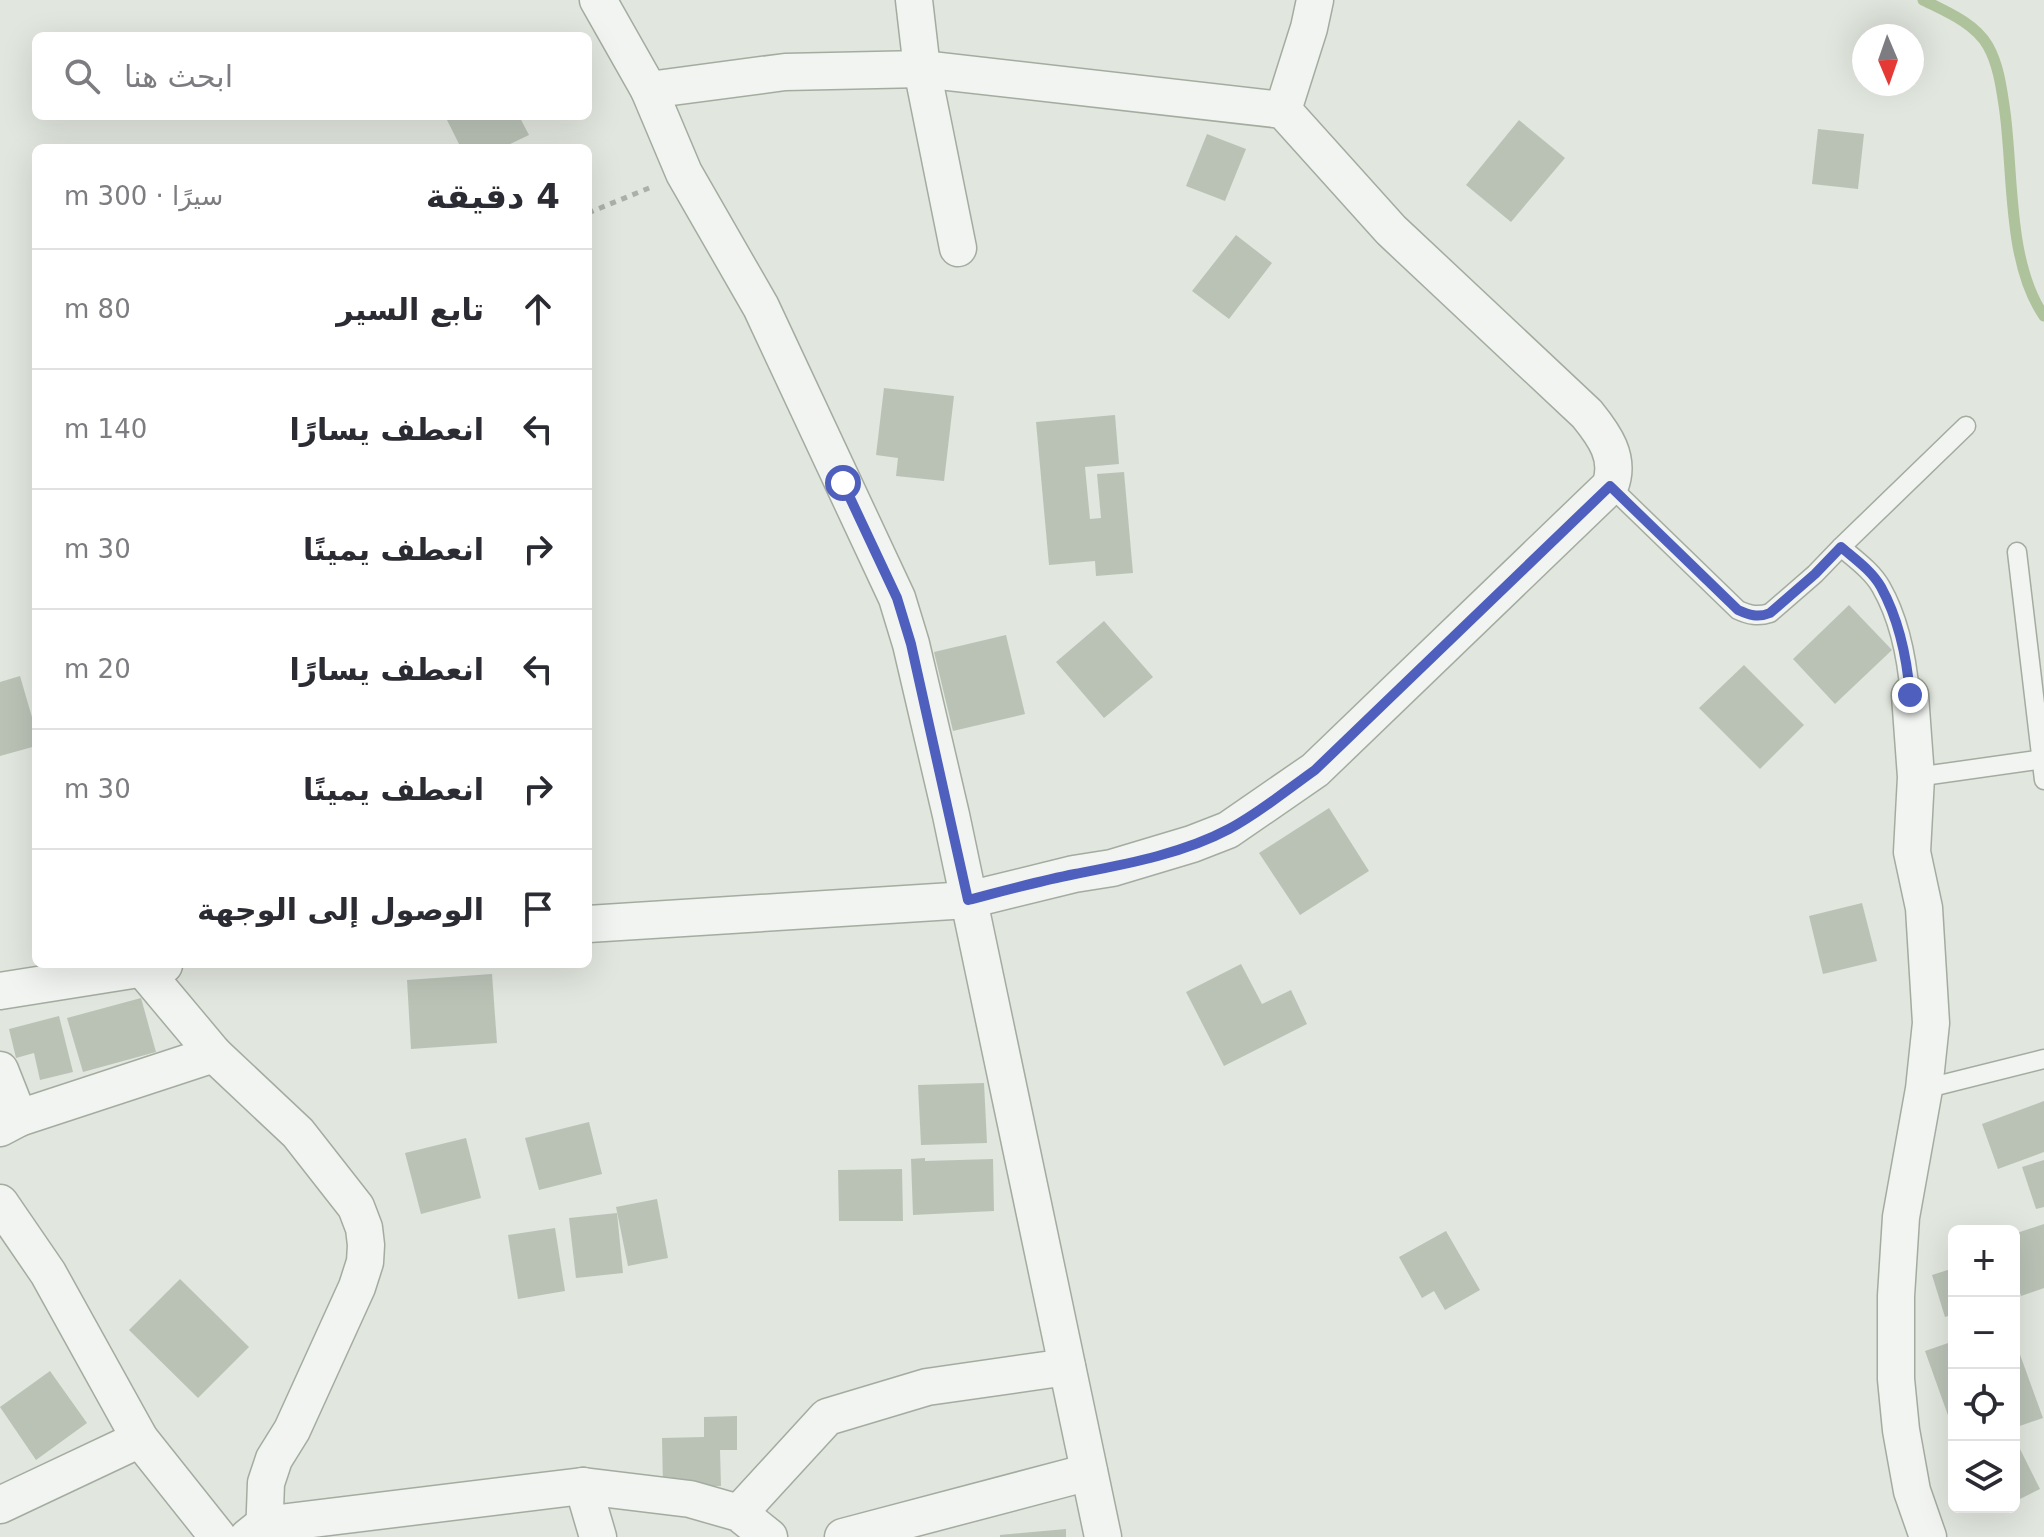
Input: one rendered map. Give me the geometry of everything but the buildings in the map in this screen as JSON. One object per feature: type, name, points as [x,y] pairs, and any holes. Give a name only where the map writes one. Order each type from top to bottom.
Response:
[{"type":"street","points":[[598,0],[649,90],[684,173],[761,307],[897,598],[911,644],[968,900],[1103,1537]]},
{"type":"street","points":[[914,0],[922,69],[958,248]]},
{"type":"street","points":[[1283,110],[1315,0]]},
{"type":"street","points":[[592,924],[968,900],[1112,868],[1228,830],[1315,770],[1610,486],[1613,478],[1612,455],[1607,438],[1587,414],[1391,230],[1283,110],[922,69],[785,72],[649,90]]},
{"type":"street","points":[[1910,695],[1916,777],[1912,852],[1924,908],[1931,1023],[1924,1089],[1901,1217],[1896,1379],[1912,1491],[1928,1537]]},
{"type":"street","points":[[0,991],[143,968]]},
{"type":"street","points":[[156,968],[214,1054],[298,1133],[356,1207],[364,1228],[365,1262],[357,1287],[270,1471],[258,1533],[583,1486],[690,1499],[739,1513],[769,1537]]},
{"type":"street","points":[[0,1070],[10,1123],[214,1054]]},
{"type":"street","points":[[0,1203],[48,1273],[140,1439],[218,1537]]},
{"type":"street","points":[[739,1513],[827,1417],[927,1387],[1067,1367]]},
{"type":"street","points":[[0,1505],[140,1439]]},
{"type":"street","points":[[843,1537],[1089,1472]]},
{"type":"street","points":[[583,1486],[598,1537]]},
{"type":"lane","points":[[1610,486],[1738,610],[1761,616],[1770,613],[1815,574],[1966,426]]},
{"type":"lane","points":[[1841,547],[1880,585],[1907,658],[1910,695]]},
{"type":"lane","points":[[2017,552],[2044,780]]},
{"type":"lane","points":[[1916,777],[2043,759]]},
{"type":"lane","points":[[1924,1089],[2044,1059]]},
{"type":"path","points":[[592,211],[684,173]]},
{"type":"waterway","points":[[1923,0],[1959,18],[1975,31],[1988,46],[1994,60],[2004,105],[2017,242],[2032,294],[2044,316]]},
{"type":"route","points":[[843,483],[897,598],[911,644],[968,900],[1112,868],[1228,830],[1315,770],[1610,486],[1738,610],[1748,615],[1770,613],[1841,547],[1864,566],[1880,585],[1907,658],[1910,695]]}]
